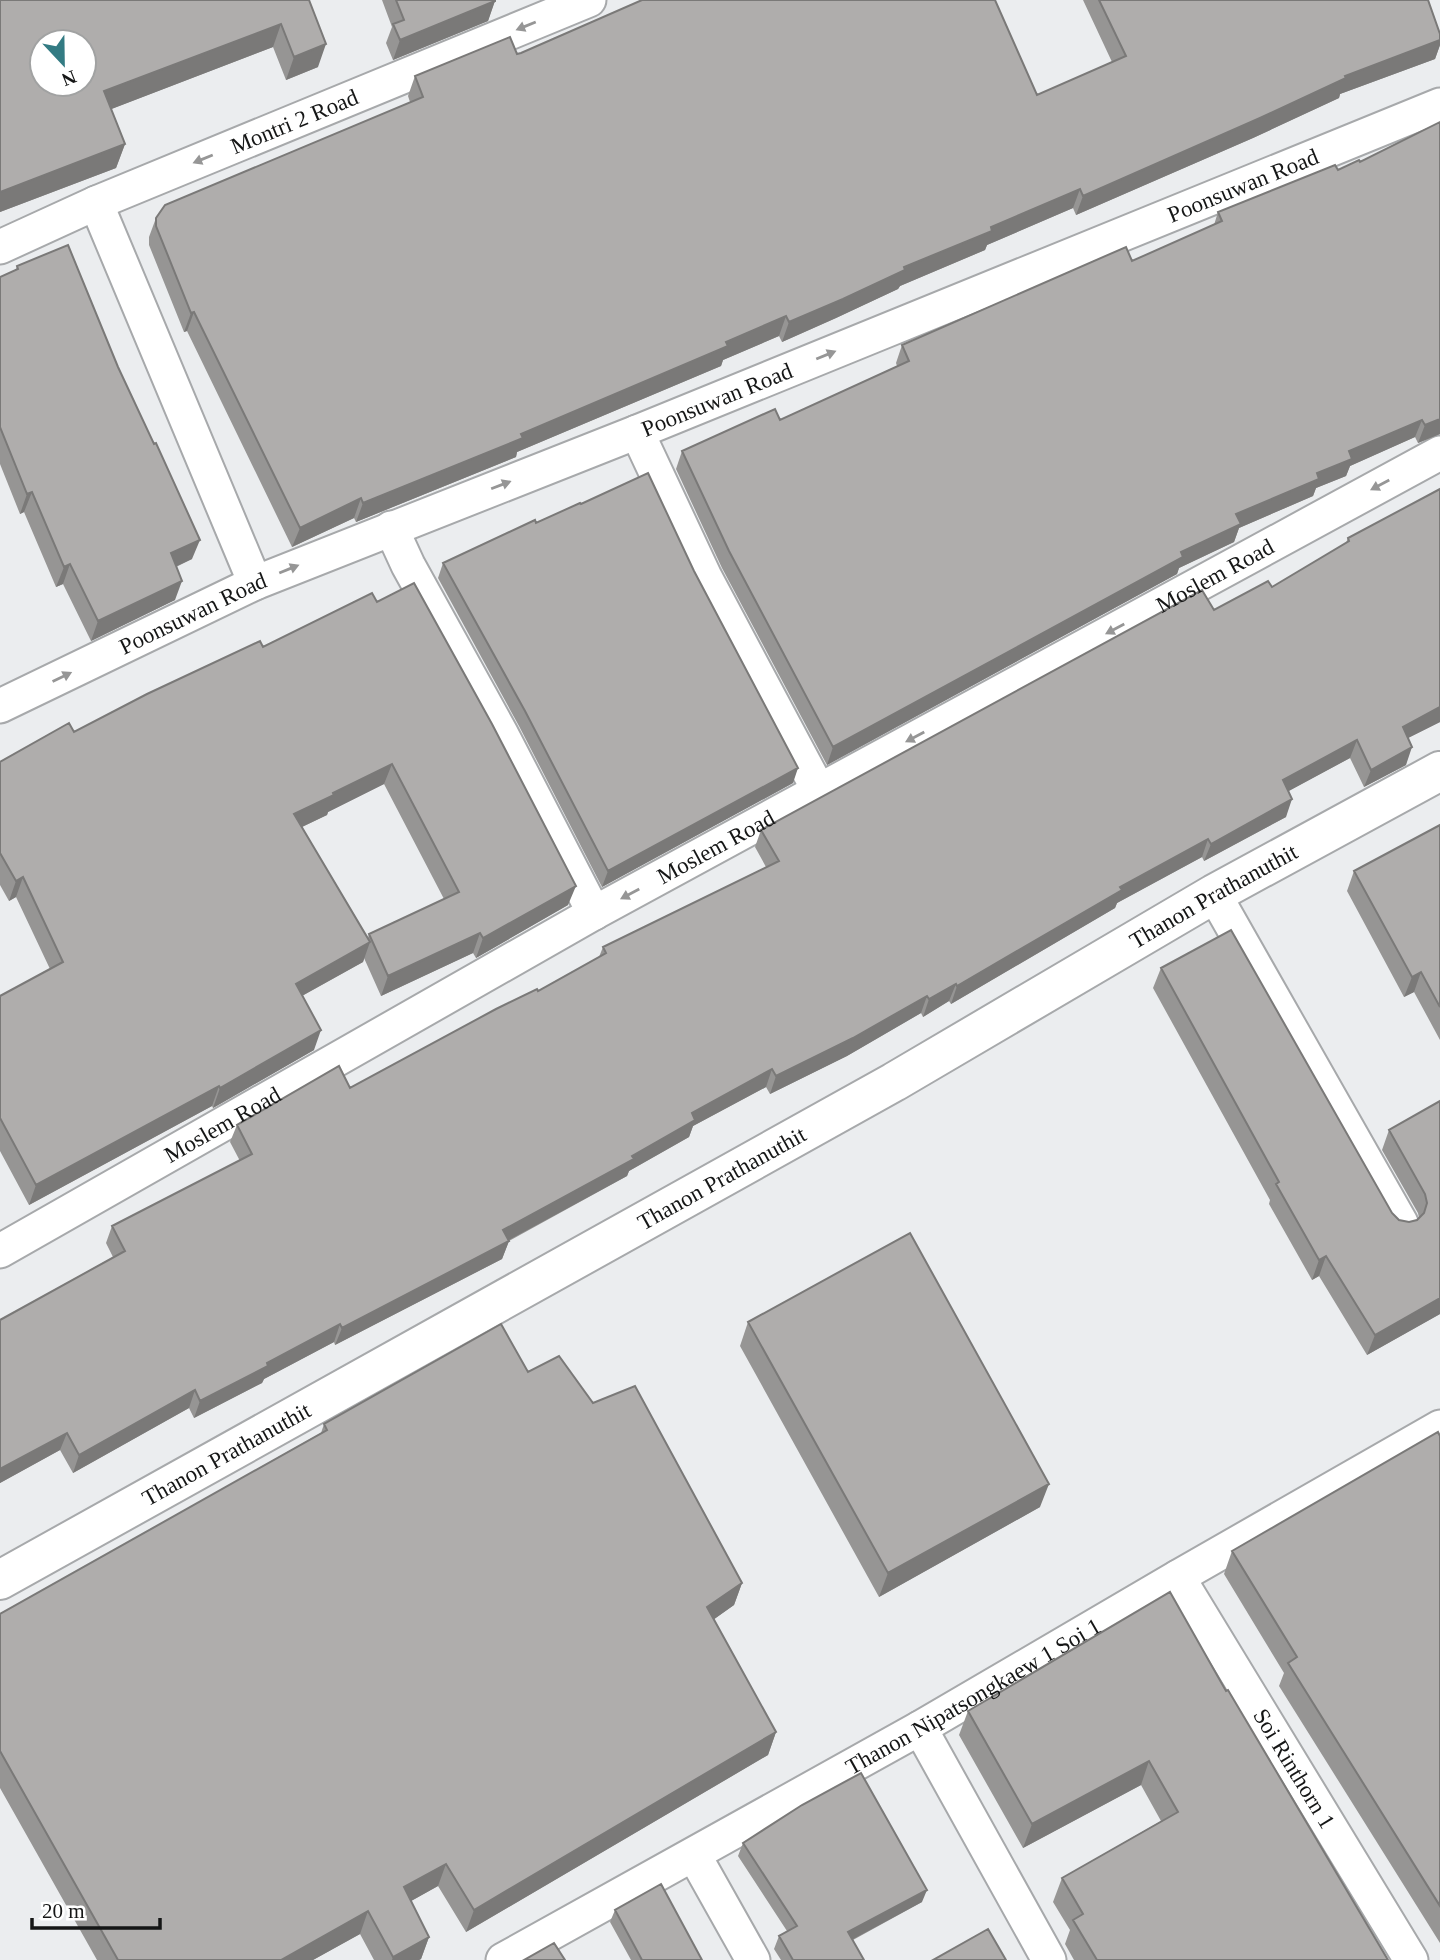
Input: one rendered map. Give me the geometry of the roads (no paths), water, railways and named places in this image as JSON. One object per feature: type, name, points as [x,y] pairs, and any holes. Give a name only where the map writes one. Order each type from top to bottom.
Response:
[{"type":"street","name":"Montri 2 Road","points":[[0,247],[96,203],[589,0]]},
{"type":"street","name":"Poonsuwan Road","points":[[0,706],[255,583],[637,432],[1440,105]]},
{"type":"street","points":[[96,203],[255,583]]},
{"type":"street","points":[[637,432],[705,577],[819,791]]},
{"type":"street","name":"Moslem Road","points":[[0,1251],[594,913],[1440,453]]},
{"type":"street","points":[[391,528],[408,565],[502,735],[594,913]]},
{"type":"street","name":"Thanon Prathanuthit","points":[[0,1580],[882,1088],[1214,894],[1440,771]]},
{"type":"street","points":[[1214,894],[1401,1223]]},
{"type":"street","name":"Thanon Nipatsongkaew 1 Soi 1","points":[[503,1960],[920,1728],[1440,1427]]},
{"type":"street","name":"Soi Rinthorn 1","points":[[1178,1577],[1411,1960]]},
{"type":"street","points":[[920,1728],[1049,1960]]},
{"type":"street","points":[[694,1855],[753,1960]]}]
